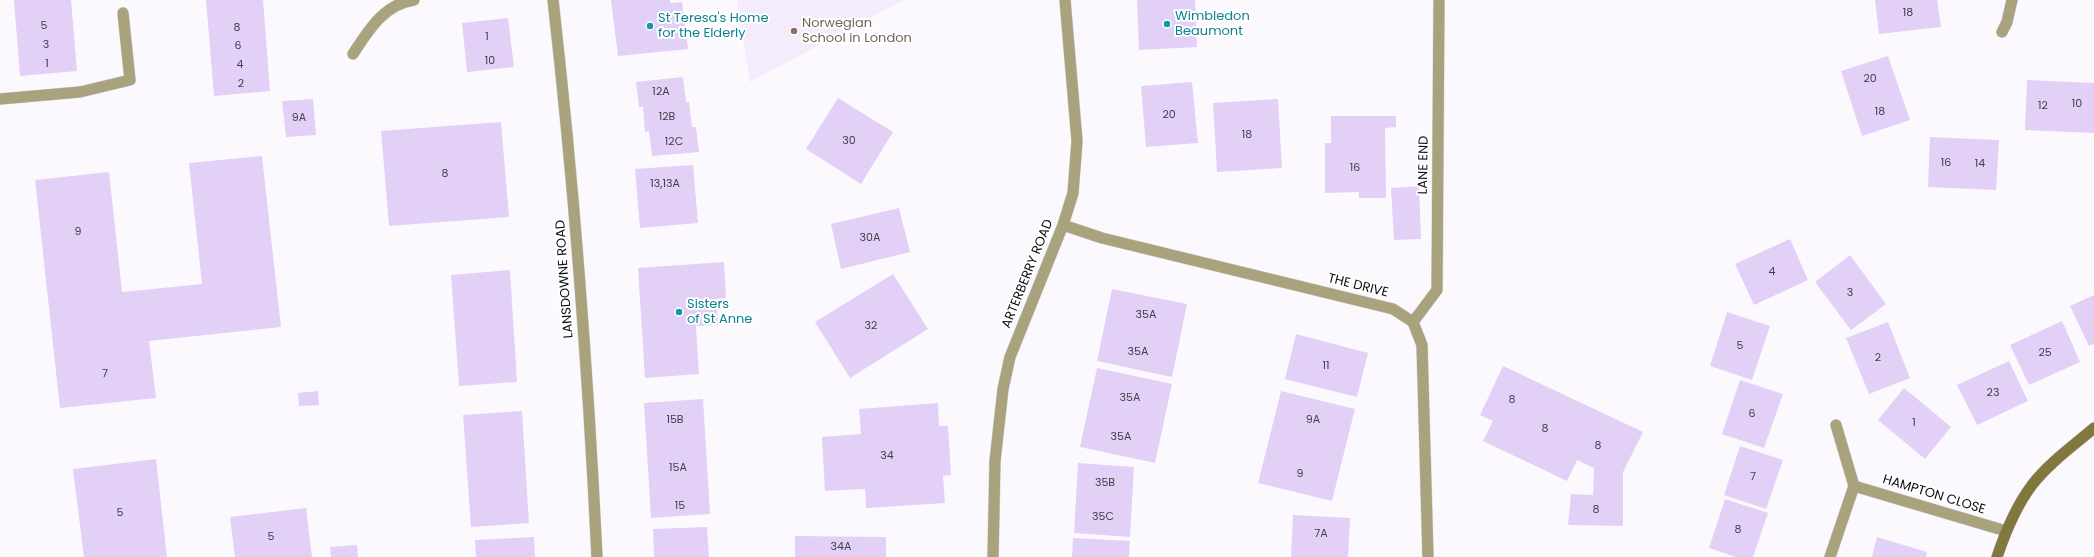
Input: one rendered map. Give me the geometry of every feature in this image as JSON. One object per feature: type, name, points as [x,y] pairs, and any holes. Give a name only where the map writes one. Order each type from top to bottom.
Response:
[{"type":"main road","points":[[1997,557],[2006,531],[2032,485],[2064,453],[2094,428]]},
{"type":"street","points":[[353,54],[375,21],[389,9],[414,0]]},
{"type":"street","name":"LANSDOWNE ROAD","points":[[553,0],[570,168],[592,463],[597,557]]},
{"type":"street","name":"ARTERBERRY ROAD","points":[[992,557],[995,461],[1003,389],[1010,357],[1063,225],[1073,192],[1077,141],[1065,0]]},
{"type":"street","name":"LANE END","points":[[1413,322],[1437,290],[1439,0]]},
{"type":"street","points":[[2002,32],[2007,22],[2012,0]]},
{"type":"street","points":[[0,99],[80,92],[130,80],[123,13]]},
{"type":"street","name":"THE DRIVE","points":[[1063,225],[1102,238],[1393,309],[1413,322]]},
{"type":"street","points":[[1413,322],[1422,345],[1428,557]]},
{"type":"street","points":[[1830,557],[1854,486],[1836,425]]},
{"type":"street","name":"HAMPTON CLOSE","points":[[1854,486],[2006,531]]},
{"type":"shaded area","name":"Norwegian School in London","points":[[737,0],[904,0],[750,82]]},
{"type":"building","points":[[14,0],[71,0],[77,71],[20,76]]},
{"type":"building","points":[[206,0],[263,0],[270,91],[214,96]]},
{"type":"building","name":"St Teresa's Home for the Elderly","points":[[611,0],[670,0],[670,3],[682,2],[688,49],[618,56]]},
{"type":"building","name":"Wimbledon Beaumont","points":[[1137,0],[1195,0],[1197,47],[1139,50]]},
{"type":"building","points":[[1875,0],[1937,0],[1941,27],[1879,34]]},
{"type":"building","points":[[508,18],[514,67],[467,72],[462,23]]},
{"type":"building","points":[[1888,56],[1910,120],[1862,136],[1841,71]]},
{"type":"building","points":[[683,77],[686,102],[689,102],[692,127],[696,127],[699,152],[652,156],[649,131],[645,132],[643,107],[639,107],[636,82]]},
{"type":"building","points":[[2027,80],[2094,83],[2094,133],[2025,130]]},
{"type":"building","points":[[1192,82],[1198,143],[1146,147],[1141,86]]},
{"type":"building","points":[[838,98],[893,132],[861,184],[806,149]]},
{"type":"building","points":[[313,99],[316,135],[286,137],[282,101]]},
{"type":"building","points":[[1278,99],[1282,168],[1217,172],[1213,103]]},
{"type":"building","points":[[1331,116],[1396,116],[1396,127],[1385,128],[1386,198],[1359,198],[1359,192],[1325,193],[1325,143],[1331,143]]},
{"type":"building","points":[[501,122],[509,217],[389,226],[381,131]]},
{"type":"building","points":[[1930,137],[1999,140],[1996,190],[1928,187]]},
{"type":"building","points":[[262,156],[281,327],[149,341],[156,398],[60,408],[35,180],[109,172],[122,292],[202,284],[189,163]]},
{"type":"building","points":[[693,165],[698,223],[640,228],[635,169]]},
{"type":"building","points":[[1419,186],[1421,239],[1394,240],[1391,188]]},
{"type":"building","points":[[899,208],[910,252],[841,269],[831,224]]},
{"type":"building","points":[[1790,239],[1808,280],[1754,305],[1735,264]]},
{"type":"building","points":[[1850,255],[1886,304],[1851,330],[1815,282]]},
{"type":"building","name":"Sisters of St Anne","points":[[724,262],[726,298],[716,299],[718,325],[696,326],[699,374],[645,378],[638,268]]},
{"type":"building","points":[[510,270],[517,382],[459,386],[451,275]]},
{"type":"building","points":[[893,274],[928,329],[850,378],[815,322]]},
{"type":"building","points":[[1112,289],[1187,304],[1172,377],[1097,361]]},
{"type":"building","points":[[2094,295],[2094,344],[2089,346],[2070,306]]},
{"type":"building","points":[[1727,312],[1770,326],[1752,380],[1710,366]]},
{"type":"building","points":[[2062,321],[2080,362],[2029,385],[2010,345]]},
{"type":"building","points":[[1888,322],[1910,378],[1869,394],[1846,338]]},
{"type":"building","points":[[1296,334],[1368,353],[1357,397],[1285,379]]},
{"type":"building","points":[[2009,361],[2028,401],[1977,425],[1957,385]]},
{"type":"building","points":[[1503,366],[1643,432],[1623,472],[1623,526],[1568,525],[1571,494],[1593,495],[1594,468],[1577,460],[1567,481],[1483,441],[1493,421],[1480,415]]},
{"type":"building","points":[[1097,368],[1172,384],[1155,463],[1080,447]]},
{"type":"building","points":[[1740,380],[1783,394],[1764,448],[1722,434]]},
{"type":"building","points":[[1904,388],[1951,427],[1925,459],[1878,420]]},
{"type":"building","points":[[318,391],[319,405],[299,406],[298,393]]},
{"type":"building","points":[[1281,391],[1355,409],[1332,501],[1258,483]]},
{"type":"building","points":[[703,399],[710,514],[651,518],[644,403]]},
{"type":"building","points":[[938,403],[939,426],[948,426],[951,475],[943,476],[945,503],[866,508],[865,489],[825,491],[822,437],[861,434],[859,409]]},
{"type":"building","points":[[522,411],[529,523],[471,527],[463,415]]},
{"type":"building","points":[[1740,446],[1783,460],[1766,509],[1724,495]]},
{"type":"building","points":[[156,459],[167,557],[84,557],[73,469]]},
{"type":"building","points":[[1078,463],[1134,467],[1130,537],[1074,533]]},
{"type":"building","points":[[1725,499],[1768,513],[1753,557],[1736,557],[1709,548]]},
{"type":"building","points":[[306,508],[312,557],[235,557],[230,517]]},
{"type":"building","points":[[1293,515],[1350,518],[1348,557],[1291,557]]},
{"type":"building","points":[[707,527],[709,557],[654,557],[653,529]]},
{"type":"building","points":[[795,536],[886,537],[886,557],[795,557]]},
{"type":"building","points":[[534,537],[535,557],[476,557],[475,540]]},
{"type":"building","points":[[1877,537],[1927,552],[1926,557],[1872,557]]},
{"type":"building","points":[[1073,538],[1130,541],[1129,557],[1072,557]]},
{"type":"building","points":[[357,545],[358,557],[331,557],[330,547]]},
{"type":"place","name":"Wimbledon Beaumont","points":[[1167,24]]},
{"type":"place","name":"St Teresa's Home for the Elderly","points":[[650,26]]},
{"type":"place","name":"Norwegian School in London","points":[[794,31]]},
{"type":"place","name":"Sisters of St Anne","points":[[679,312]]}]
